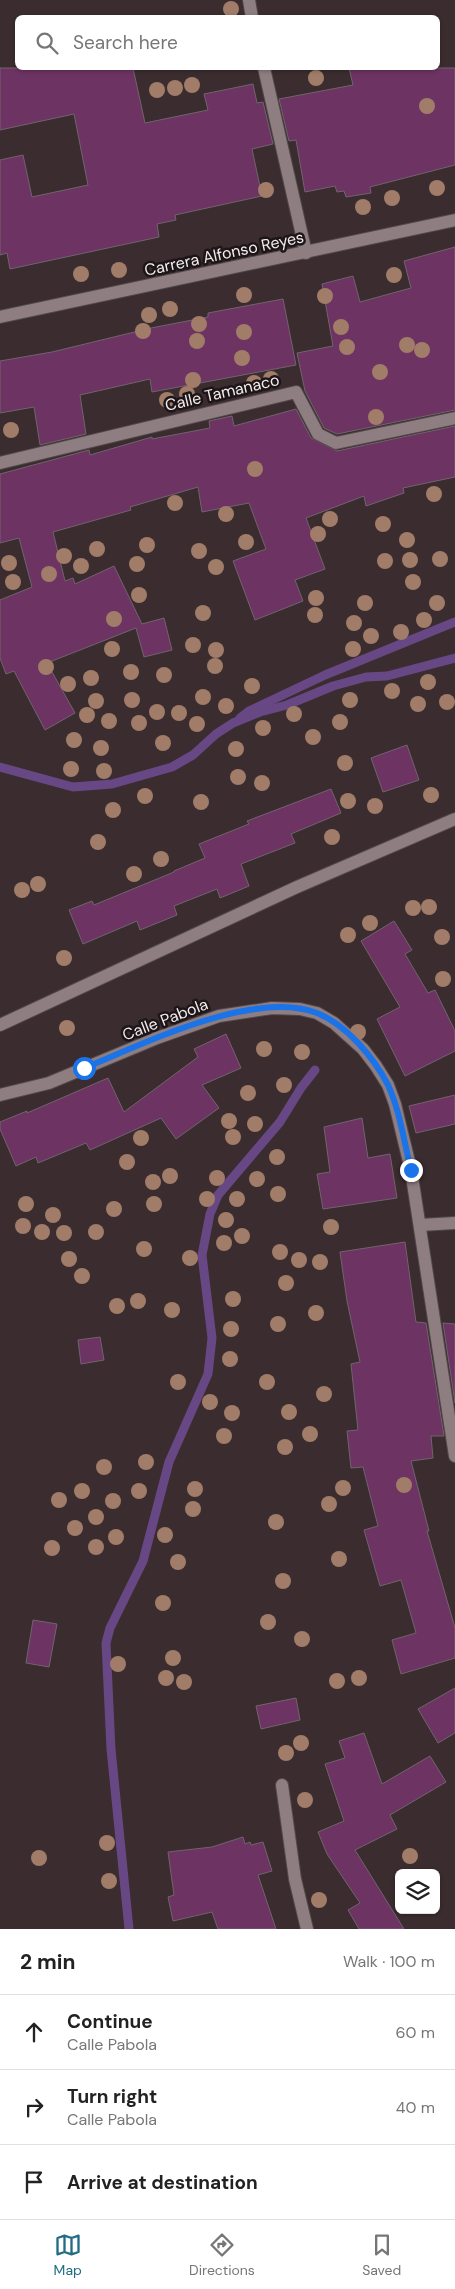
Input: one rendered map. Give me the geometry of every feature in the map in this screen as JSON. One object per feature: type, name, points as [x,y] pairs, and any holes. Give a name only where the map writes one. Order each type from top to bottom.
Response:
[{"type":"street","points":[[248,0],[251,15]]},
{"type":"street","points":[[264,70],[306,253]]},
{"type":"street","name":"Carrera Alfonso Reyes","points":[[0,317],[455,220]]},
{"type":"street","name":"Calle Tamanaco","points":[[0,463],[296,392],[318,434],[336,443],[455,418]]},
{"type":"street","points":[[0,1025],[297,887],[455,819]]},
{"type":"street","name":"Calle Pabola","points":[[0,1095],[49,1083],[157,1038],[219,1016],[272,1008],[300,1009],[317,1013],[334,1023],[362,1049],[388,1086],[395,1104],[411,1170],[455,1456]]},
{"type":"street","points":[[420,1225],[455,1223]]},
{"type":"street","points":[[282,1785],[295,1879],[307,1929]]},
{"type":"building","points":[[0,68],[15,68],[15,70],[133,70],[145,123],[208,110],[204,94],[253,84],[257,103],[263,102],[273,144],[252,149],[262,196],[175,215],[176,220],[157,224],[159,237],[10,269],[7,253],[0,255],[0,160],[23,155],[32,197],[88,185],[74,114],[0,130]]},
{"type":"building","points":[[440,68],[455,68],[455,165],[370,187],[371,193],[346,197],[344,191],[337,192],[335,186],[305,192],[296,140],[289,141],[279,99],[353,85],[349,70],[440,70]]},
{"type":"building","points":[[455,247],[455,410],[337,434],[324,428],[305,391],[297,353],[333,346],[322,284],[353,276],[360,302],[411,288],[404,261]]},
{"type":"building","points":[[283,299],[296,365],[152,392],[150,379],[80,395],[86,434],[40,445],[34,407],[0,413],[0,361],[52,352],[151,328],[208,317],[208,313]]},
{"type":"building","points":[[296,409],[311,438],[337,451],[455,426],[455,477],[403,488],[404,493],[366,506],[364,496],[306,518],[325,569],[295,580],[303,601],[255,620],[233,561],[266,549],[249,503],[202,512],[198,487],[130,507],[131,510],[53,532],[65,581],[73,578],[75,584],[114,566],[142,624],[164,618],[172,650],[144,657],[136,628],[47,663],[75,713],[45,730],[14,671],[6,674],[0,658],[0,600],[32,587],[19,538],[0,543],[0,474],[89,450],[90,455],[152,437],[152,439],[210,428],[209,421],[232,416],[234,426]]},
{"type":"building","points":[[407,745],[419,780],[383,792],[371,758]]},
{"type":"building","points":[[331,789],[341,813],[291,834],[295,843],[241,864],[249,886],[220,898],[217,889],[174,906],[177,915],[140,930],[137,921],[83,944],[69,910],[92,901],[94,905],[205,858],[199,844],[249,824],[247,821]]},
{"type":"building","points":[[394,921],[412,950],[405,954],[428,993],[435,990],[455,1031],[455,1051],[405,1076],[377,1019],[400,1007],[361,941]]},
{"type":"building","points":[[226,1034],[241,1068],[202,1085],[219,1108],[176,1139],[161,1118],[90,1150],[86,1143],[38,1163],[36,1157],[16,1166],[0,1129],[0,1122],[27,1111],[27,1113],[108,1078],[124,1112],[198,1057],[194,1049]]},
{"type":"building","points":[[455,1095],[455,1124],[416,1133],[409,1106]]},
{"type":"building","points":[[362,1118],[368,1158],[390,1154],[397,1198],[323,1209],[317,1174],[330,1172],[324,1127]]},
{"type":"building","points":[[405,1242],[416,1322],[426,1323],[444,1436],[431,1436],[433,1458],[411,1461],[429,1531],[427,1531],[455,1628],[455,1658],[401,1674],[392,1640],[416,1633],[401,1580],[380,1586],[364,1530],[378,1526],[363,1467],[351,1468],[347,1431],[358,1430],[351,1364],[360,1362],[347,1301],[340,1252]]},
{"type":"building","points":[[443,1323],[455,1324],[455,1403]]},
{"type":"building","points":[[100,1337],[104,1360],[81,1364],[78,1340]]},
{"type":"building","points":[[33,1620],[57,1624],[49,1667],[26,1663]]},
{"type":"building","points":[[455,1688],[455,1733],[438,1743],[418,1709]]},
{"type":"building","points":[[296,1698],[300,1720],[261,1729],[256,1706]]},
{"type":"building","points":[[364,1733],[382,1784],[430,1756],[446,1782],[390,1815],[397,1829],[355,1850],[404,1929],[359,1929],[348,1910],[360,1903],[327,1854],[318,1832],[344,1821],[325,1764],[345,1758],[339,1741]]},
{"type":"building","points":[[243,1837],[245,1844],[250,1842],[251,1845],[263,1842],[272,1871],[258,1875],[276,1929],[218,1929],[212,1912],[173,1921],[168,1897],[174,1895],[168,1852],[212,1847]]},
{"type":"waterway","points":[[240,718],[249,711],[325,675],[455,622]]},
{"type":"waterway","points":[[0,767],[73,787],[112,784],[172,767],[193,755],[216,734],[233,723],[260,712],[287,705],[333,686],[366,677],[387,676],[455,658]]},
{"type":"waterway","points":[[129,1929],[111,1749],[106,1643],[110,1628],[143,1561],[169,1462],[208,1374],[212,1338],[202,1255],[210,1214],[218,1195],[280,1122],[301,1088],[315,1070]]},
{"type":"route","points":[[84,1068],[157,1038],[219,1016],[272,1008],[300,1009],[317,1013],[334,1023],[362,1049],[376,1066],[388,1086],[395,1104],[411,1170]]}]
